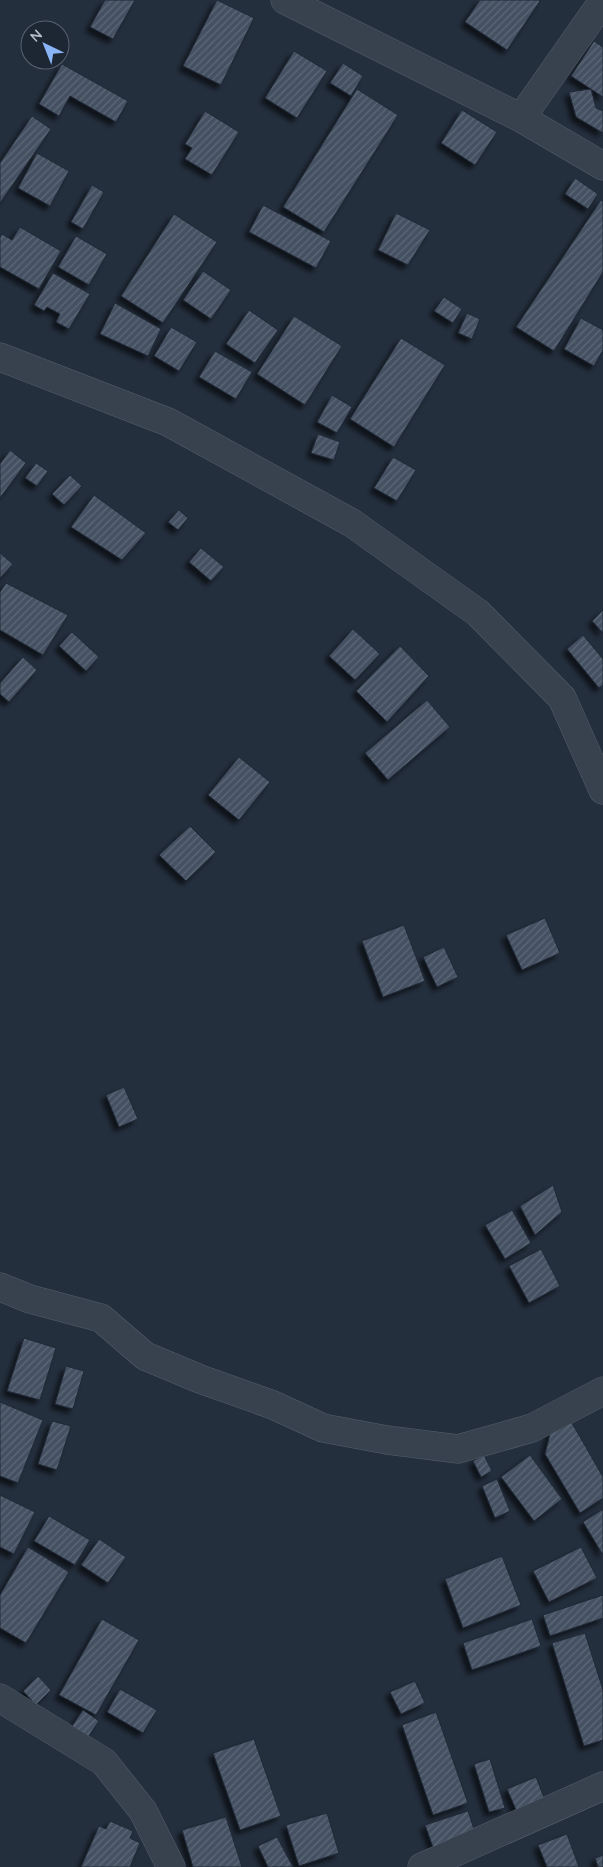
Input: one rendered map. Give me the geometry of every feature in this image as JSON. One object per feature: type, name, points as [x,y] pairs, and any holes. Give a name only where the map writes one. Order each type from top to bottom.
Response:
[{"type":"street","points":[[285,0],[521,118],[603,166]]},
{"type":"street","points":[[521,118],[603,1]]},
{"type":"street","points":[[0,357],[168,422],[352,523],[478,613],[562,698],[603,790]]},
{"type":"street","points":[[0,1287],[30,1299],[101,1318],[145,1356],[200,1379],[273,1405],[323,1428],[387,1440],[458,1449],[532,1428],[603,1391]]},
{"type":"street","points":[[0,1698],[104,1762],[143,1811],[170,1867]]},
{"type":"street","points":[[422,1867],[603,1786]]},
{"type":"building","points":[[105,0],[135,0],[113,39],[90,27]]},
{"type":"building","points":[[217,0],[254,18],[221,85],[183,66]]},
{"type":"building","points":[[480,0],[540,1],[507,50],[465,22]]},
{"type":"building","points":[[594,41],[603,47],[603,97],[571,76]]},
{"type":"building","points":[[294,51],[327,71],[297,118],[265,98]]},
{"type":"building","points":[[343,63],[363,76],[351,96],[330,83]]},
{"type":"building","points":[[70,68],[128,101],[116,122],[70,96],[59,116],[39,104],[59,70],[70,70]]},
{"type":"building","points":[[357,89],[398,115],[324,232],[283,207]]},
{"type":"building","points":[[591,89],[596,108],[603,111],[603,133],[576,117],[569,92]]},
{"type":"building","points":[[462,110],[497,132],[475,165],[441,143]]},
{"type":"building","points":[[205,111],[239,132],[212,175],[185,159],[192,148],[185,144]]},
{"type":"building","points":[[32,116],[51,129],[0,203],[0,163]]},
{"type":"building","points":[[37,153],[69,171],[50,206],[18,188]]},
{"type":"building","points":[[575,178],[598,194],[588,209],[565,194]]},
{"type":"building","points":[[92,185],[104,192],[83,229],[71,222]]},
{"type":"building","points":[[601,200],[603,201],[603,272],[554,351],[516,327]]},
{"type":"building","points":[[263,205],[331,241],[316,268],[249,232]]},
{"type":"building","points":[[396,213],[430,230],[408,265],[378,250]]},
{"type":"building","points":[[174,214],[217,242],[163,323],[121,296]]},
{"type":"building","points":[[20,227],[61,251],[39,289],[0,267],[0,237],[2,234],[12,240]]},
{"type":"building","points":[[76,236],[107,254],[89,285],[58,267]]},
{"type":"building","points":[[203,271],[231,290],[211,319],[183,300]]},
{"type":"building","points":[[53,273],[90,294],[69,329],[56,322],[60,314],[47,307],[44,311],[34,305]]},
{"type":"building","points":[[444,297],[462,309],[453,323],[434,311]]},
{"type":"building","points":[[115,303],[161,329],[148,356],[100,334]]},
{"type":"building","points":[[249,310],[278,330],[255,363],[226,344]]},
{"type":"building","points":[[467,313],[480,319],[472,339],[458,333]]},
{"type":"building","points":[[294,316],[342,346],[305,405],[257,374]]},
{"type":"building","points":[[581,318],[603,330],[603,350],[594,366],[564,349]]},
{"type":"building","points":[[171,327],[197,342],[179,371],[154,356]]},
{"type":"building","points":[[401,338],[445,365],[394,447],[350,419]]},
{"type":"building","points":[[215,351],[252,372],[236,399],[199,377]]},
{"type":"building","points":[[332,395],[352,407],[337,433],[317,422]]},
{"type":"building","points":[[318,434],[340,442],[334,460],[311,453]]},
{"type":"building","points":[[10,450],[26,463],[0,498],[0,464]]},
{"type":"building","points":[[393,457],[416,470],[397,501],[374,488]]},
{"type":"building","points":[[36,463],[48,471],[37,486],[25,478]]},
{"type":"building","points":[[70,475],[82,486],[64,505],[52,494]]},
{"type":"building","points":[[94,495],[146,533],[122,560],[71,527]]},
{"type":"building","points":[[179,510],[188,518],[178,530],[168,522]]},
{"type":"building","points":[[201,548],[224,567],[211,581],[189,562]]},
{"type":"building","points":[[0,553],[13,564],[0,578]]},
{"type":"building","points":[[6,583],[68,615],[43,655],[0,630],[0,592]]},
{"type":"building","points":[[603,610],[603,633],[592,621]]},
{"type":"building","points":[[353,629],[380,654],[355,680],[329,656]]},
{"type":"building","points":[[72,632],[99,657],[86,671],[59,646]]},
{"type":"building","points":[[583,635],[603,659],[603,685],[599,688],[567,649]]},
{"type":"building","points":[[400,646],[429,676],[387,722],[356,691]]},
{"type":"building","points":[[23,657],[37,670],[9,702],[0,694],[0,683]]},
{"type":"building","points":[[427,700],[450,727],[388,780],[365,753]]},
{"type":"building","points":[[239,757],[270,782],[239,820],[208,795]]},
{"type":"building","points":[[190,826],[216,852],[186,881],[159,855]]},
{"type":"building","points":[[545,918],[560,953],[522,970],[506,935]]},
{"type":"building","points":[[404,925],[425,981],[383,997],[362,941]]},
{"type":"building","points":[[444,947],[458,977],[437,987],[423,957]]},
{"type":"building","points":[[124,1087],[138,1119],[119,1127],[106,1095]]},
{"type":"building","points":[[553,1185],[562,1212],[535,1235],[520,1206]]},
{"type":"building","points":[[512,1210],[531,1243],[505,1259],[485,1225]]},
{"type":"building","points":[[541,1249],[560,1286],[529,1303],[509,1266]]},
{"type":"building","points":[[24,1338],[56,1348],[40,1400],[7,1391]]},
{"type":"building","points":[[66,1366],[84,1371],[73,1409],[55,1404]]},
{"type":"building","points":[[0,1402],[43,1420],[18,1483],[0,1476]]},
{"type":"building","points":[[568,1416],[603,1477],[603,1498],[580,1513],[545,1454],[551,1430]]},
{"type":"building","points":[[52,1421],[71,1426],[57,1470],[38,1464]]},
{"type":"building","points":[[484,1455],[492,1471],[481,1477],[473,1461]]},
{"type":"building","points":[[530,1455],[562,1499],[534,1521],[501,1477]]},
{"type":"building","points":[[497,1479],[510,1511],[495,1518],[482,1486]]},
{"type":"building","points":[[0,1495],[35,1512],[14,1554],[0,1547]]},
{"type":"building","points":[[603,1509],[603,1555],[583,1522]]},
{"type":"building","points":[[49,1516],[90,1540],[75,1565],[34,1541]]},
{"type":"building","points":[[99,1539],[126,1557],[108,1583],[81,1565]]},
{"type":"building","points":[[28,1547],[69,1572],[26,1643],[0,1628],[0,1595]]},
{"type":"building","points":[[581,1547],[597,1578],[549,1602],[533,1571]]},
{"type":"building","points":[[502,1556],[521,1605],[463,1628],[445,1579]]},
{"type":"building","points":[[603,1595],[603,1618],[550,1636],[543,1615]]},
{"type":"building","points":[[102,1619],[139,1640],[96,1715],[59,1695]]},
{"type":"building","points":[[532,1619],[541,1646],[472,1670],[463,1643]]},
{"type":"building","points":[[585,1633],[603,1690],[603,1740],[584,1746],[552,1643]]},
{"type":"building","points":[[38,1676],[51,1690],[36,1705],[23,1691]]},
{"type":"building","points":[[415,1681],[425,1703],[401,1714],[390,1692]]},
{"type":"building","points":[[120,1689],[157,1710],[143,1733],[107,1712]]},
{"type":"building","points":[[83,1710],[99,1721],[86,1740],[70,1729]]},
{"type":"building","points":[[436,1712],[468,1803],[433,1815],[402,1725]]},
{"type":"building","points":[[254,1739],[281,1816],[240,1830],[213,1753]]},
{"type":"building","points":[[490,1759],[505,1808],[489,1812],[474,1764]]},
{"type":"building","points":[[536,1777],[545,1800],[517,1812],[507,1789]]},
{"type":"building","points":[[468,1811],[476,1835],[434,1850],[425,1825]]},
{"type":"building","points":[[327,1813],[339,1853],[299,1866],[286,1825]]},
{"type":"building","points":[[226,1817],[242,1867],[193,1867],[182,1830]]},
{"type":"building","points":[[110,1821],[133,1831],[130,1838],[140,1843],[130,1867],[81,1867],[99,1826],[106,1829]]},
{"type":"building","points":[[567,1834],[579,1867],[547,1867],[538,1845]]},
{"type":"building","points":[[277,1837],[293,1867],[268,1867],[258,1846]]},
{"type":"building","points":[[603,1855],[603,1867],[598,1867],[595,1858]]}]
